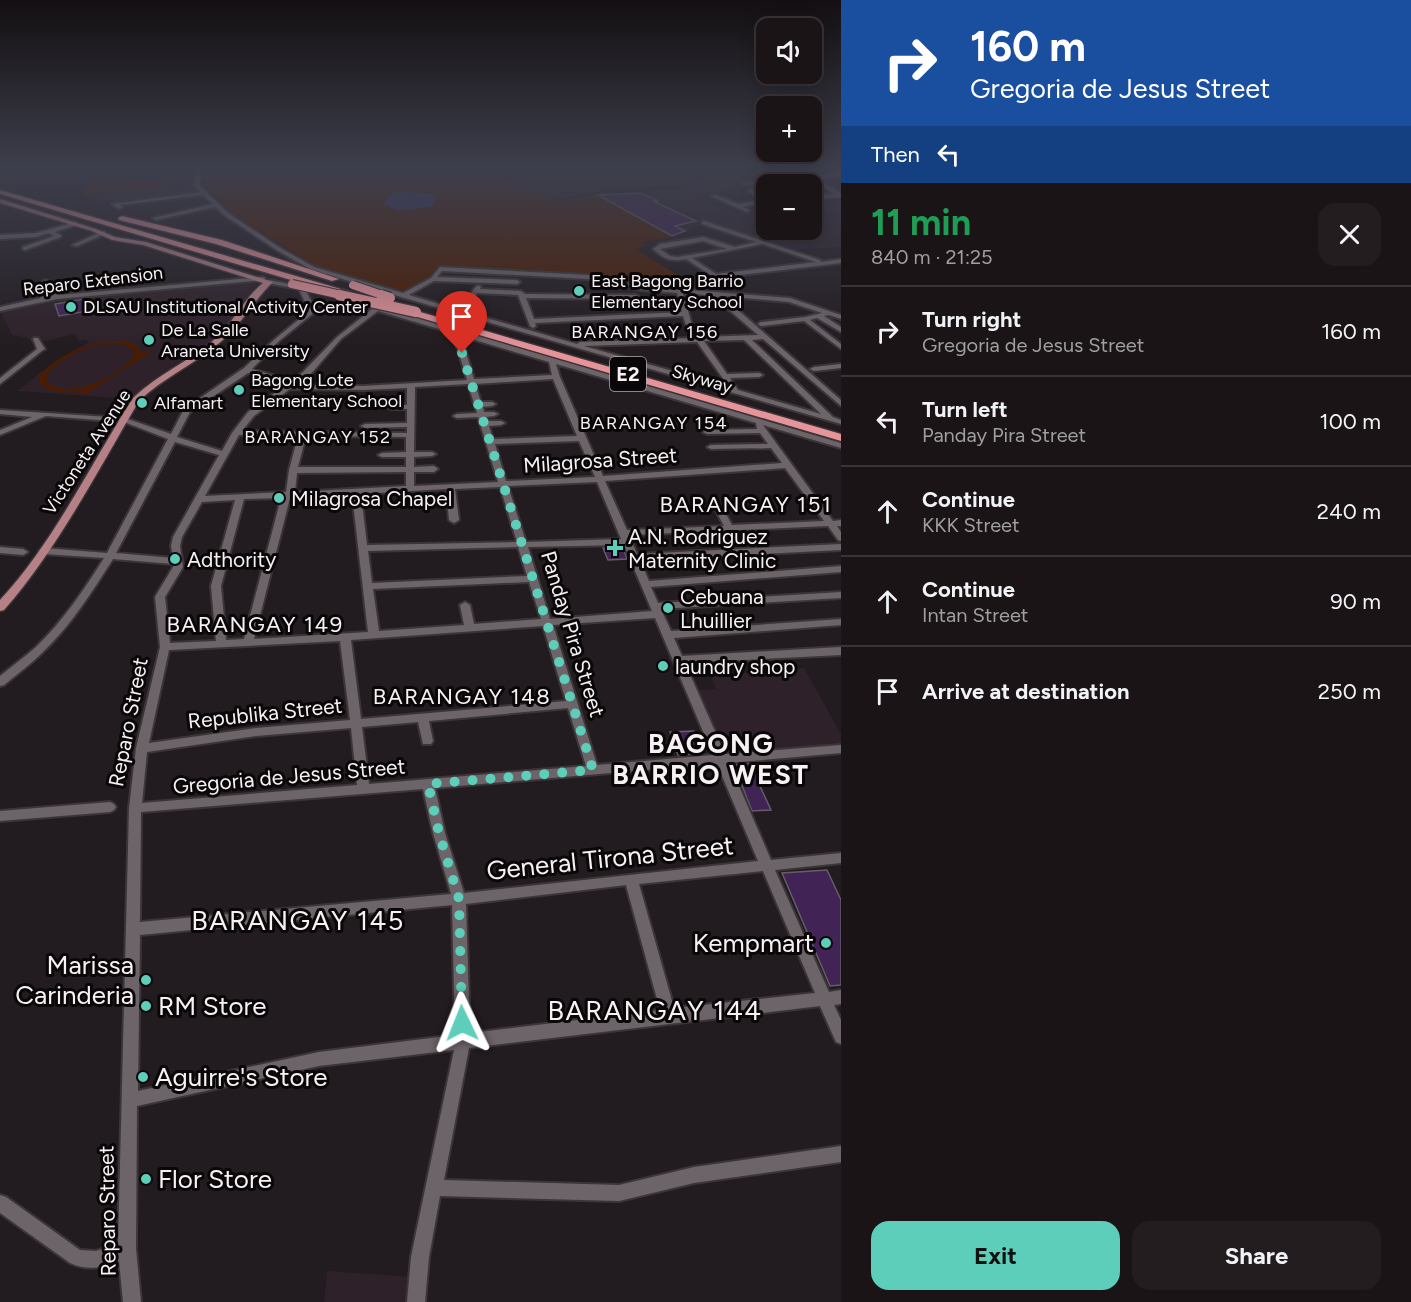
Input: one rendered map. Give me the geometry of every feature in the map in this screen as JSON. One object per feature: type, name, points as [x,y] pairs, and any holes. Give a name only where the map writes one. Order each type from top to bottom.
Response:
[{"type":"highway","points":[[108,229],[144,243]]},
{"type":"highway","points":[[126,229],[841,437]]},
{"type":"highway","points":[[150,229],[841,430]]},
{"type":"highway","points":[[171,229],[219,242],[418,311]]},
{"type":"highway","points":[[123,234],[292,284],[418,311]]},
{"type":"highway","name":"Skyway","points":[[418,311],[841,437]]},
{"type":"highway","name":"Skyway","points":[[418,311],[841,430]]},
{"type":"main road","points":[[90,229],[114,239],[144,243],[266,280]]},
{"type":"main road","name":"Victoneta Avenue","points":[[0,607],[21,584],[44,551],[141,395],[205,352],[228,332],[266,280]]},
{"type":"street","points":[[0,237],[21,237],[60,229]]},
{"type":"street","points":[[248,229],[312,268],[841,422]]},
{"type":"street","points":[[722,229],[821,262]]},
{"type":"street","points":[[25,248],[59,236],[50,232]]},
{"type":"street","points":[[75,245],[103,233]]},
{"type":"street","points":[[735,249],[703,239],[657,248],[668,258],[688,258],[735,249],[763,242]]},
{"type":"street","points":[[688,258],[715,276],[841,261]]},
{"type":"street","points":[[403,296],[434,279],[440,269],[588,277],[641,288],[790,300],[841,317]]},
{"type":"street","points":[[514,274],[536,335]]},
{"type":"street","points":[[434,279],[517,282]]},
{"type":"street","name":"Reparo Extension","points":[[0,309],[48,298],[266,280],[377,308],[841,446]]},
{"type":"street","points":[[462,313],[481,281]]},
{"type":"street","points":[[46,282],[33,288],[48,298],[77,283]]},
{"type":"street","points":[[0,682],[39,650],[61,627],[110,556],[190,408],[247,370],[313,311],[302,288]]},
{"type":"street","points":[[679,290],[684,314],[736,392]]},
{"type":"street","points":[[475,291],[599,303],[636,297]]},
{"type":"street","points":[[715,294],[841,405]]},
{"type":"street","points":[[599,303],[602,318]]},
{"type":"street","name":"Reparo Street","points":[[132,1302],[127,1249],[135,808],[142,748],[165,647],[160,597],[175,574],[175,542],[224,454],[251,414],[292,385],[339,338],[377,308]]},
{"type":"street","points":[[761,324],[820,317],[830,313]]},
{"type":"street","points":[[532,321],[684,314]]},
{"type":"street","points":[[820,317],[841,330]]},
{"type":"street","points":[[805,319],[841,347]]},
{"type":"street","name":"Panday Pira Street","points":[[459,333],[457,336],[481,415],[593,770]]},
{"type":"street","points":[[572,345],[765,337]]},
{"type":"street","points":[[746,338],[831,419]]},
{"type":"street","points":[[0,382],[41,349],[36,339]]},
{"type":"street","points":[[552,361],[556,377],[582,438],[841,1038]]},
{"type":"street","points":[[814,369],[841,366]]},
{"type":"street","points":[[247,370],[292,385],[330,389],[556,377]]},
{"type":"street","points":[[725,376],[759,375]]},
{"type":"street","points":[[410,489],[411,386]]},
{"type":"street","points":[[478,405],[492,404]]},
{"type":"street","points":[[391,407],[411,407]]},
{"type":"street","points":[[0,412],[125,420],[224,454]]},
{"type":"street","points":[[458,416],[494,414]]},
{"type":"street","points":[[0,433],[39,415]]},
{"type":"street","points":[[760,422],[758,424],[773,446],[836,523],[841,538]]},
{"type":"street","points":[[484,424],[501,423]]},
{"type":"street","points":[[364,426],[411,430]]},
{"type":"street","points":[[236,434],[302,435],[411,430]]},
{"type":"street","points":[[707,432],[763,431]]},
{"type":"street","points":[[248,643],[302,435]]},
{"type":"street","points":[[490,442],[582,438]]},
{"type":"street","points":[[711,447],[773,446]]},
{"type":"street","points":[[382,455],[432,454]]},
{"type":"street","name":"Milagrosa Street","points":[[200,499],[600,479],[788,465]]},
{"type":"street","points":[[292,470],[434,469]]},
{"type":"street","points":[[450,487],[454,520]]},
{"type":"street","points":[[356,492],[374,635]]},
{"type":"street","points":[[221,644],[216,584],[240,498]]},
{"type":"street","points":[[718,507],[730,529]]},
{"type":"street","points":[[363,548],[523,545],[836,523]]},
{"type":"street","points":[[634,557],[841,547]]},
{"type":"street","points":[[0,550],[23,552]]},
{"type":"street","points":[[44,551],[174,560]]},
{"type":"street","points":[[645,584],[841,569]]},
{"type":"street","points":[[368,586],[534,579]]},
{"type":"street","points":[[165,647],[470,628],[841,595]]},
{"type":"street","points":[[465,605],[470,628]]},
{"type":"street","points":[[667,635],[841,622]]},
{"type":"street","points":[[345,637],[364,789]]},
{"type":"street","points":[[678,660],[841,651]]},
{"type":"street","name":"Republika Street","points":[[142,748],[256,732],[572,704]]},
{"type":"street","points":[[422,716],[428,741]]},
{"type":"street","name":"Gregoria de Jesus Street","points":[[135,808],[841,749]]},
{"type":"street","points":[[416,1302],[420,1257],[463,1041],[459,899],[439,833],[428,784]]},
{"type":"street","points":[[0,816],[110,807]]},
{"type":"street","name":"General Tirona Street","points":[[134,929],[459,899],[766,864],[841,858]]},
{"type":"street","points":[[631,879],[669,1016]]},
{"type":"street","points":[[130,1100],[319,1059],[841,997]]},
{"type":"street","points":[[434,1188],[619,1193],[694,1175],[841,1154]]},
{"type":"street","points":[[0,1203],[83,1260],[95,1260],[127,1249]]},
{"type":"shaded area","points":[[256,229],[661,229],[675,236],[642,242],[647,247],[635,249],[705,291],[654,288],[589,276],[438,269],[433,277],[403,294],[316,267]]},
{"type":"shaded area","points":[[661,229],[692,229],[674,236]]},
{"type":"shaded area","points":[[729,229],[756,229],[756,238]]},
{"type":"shaded area","points":[[822,229],[841,229],[841,247],[792,250],[762,240],[822,240]]},
{"type":"shaded area","name":"De La Salle Araneta University","points":[[253,281],[257,285],[240,311],[215,338],[164,372],[130,399],[17,391],[55,361],[89,342],[79,341],[74,334],[33,344],[28,338],[12,335],[1,312],[95,295]]},
{"type":"shaded area","points":[[124,341],[136,346],[141,353],[152,351],[84,395],[80,393],[84,390],[55,391],[49,390],[40,383],[40,375],[54,362],[72,352],[101,342]],"holes":[[[100,344],[123,344],[135,351],[134,356],[127,364],[106,378],[94,384],[68,389],[57,388],[47,383],[46,375],[51,369],[74,354]]]},
{"type":"shaded area","points":[[804,668],[841,734],[841,744],[724,754],[699,690],[716,689],[711,676]]},
{"type":"shaded area","points":[[327,1271],[414,1277],[412,1302],[324,1302]]},
{"type":"building","points":[[659,229],[681,229],[685,231],[672,236]]},
{"type":"building","name":"DLSAU Institutional Activity Center","points":[[84,299],[88,311],[59,316],[55,304]]},
{"type":"building","points":[[623,547],[627,559],[608,560],[603,548]]},
{"type":"building","points":[[694,731],[697,738],[692,738],[697,754],[678,755],[670,732]]},
{"type":"building","points":[[754,763],[764,784],[759,784],[771,810],[752,811],[734,765]]},
{"type":"building","name":"Kempmart","points":[[827,870],[841,900],[841,985],[830,986],[782,873]]},
{"type":"waterway","points":[[759,240],[823,260]]},
{"type":"place","name":"East Bagong Barrio Elementary School","points":[[579,291]]},
{"type":"place","name":"DLSAU Institutional Activity Center","points":[[71,307]]},
{"type":"place","name":"De La Salle Araneta University","points":[[149,340]]},
{"type":"place","name":"Bagong Lote Elementary School","points":[[239,390]]},
{"type":"place","name":"Alfamart","points":[[142,403]]},
{"type":"place","name":"Milagrosa Chapel","points":[[279,498]]},
{"type":"place","name":"A.N. Rodriguez Maternity Clinic","points":[[615,548]]},
{"type":"place","name":"Adthority","points":[[175,559]]},
{"type":"place","name":"Cebuana Lhuillier","points":[[668,608]]},
{"type":"place","name":"laundry shop","points":[[663,666]]},
{"type":"place","name":"Kempmart","points":[[826,943]]},
{"type":"place","name":"Marissa Carinderia","points":[[146,980]]},
{"type":"place","name":"RM Store","points":[[146,1006]]},
{"type":"place","name":"Aguirre's Store","points":[[143,1077]]},
{"type":"place","name":"Flor Store","points":[[146,1179]]},
{"type":"district","name":"BARANGAY 156","points":[[645,332]]},
{"type":"district","name":"BARANGAY 154","points":[[654,423]]},
{"type":"district","name":"BARANGAY 152","points":[[318,437]]},
{"type":"district","name":"BARANGAY 151","points":[[746,504]]},
{"type":"district","name":"BARANGAY 149","points":[[255,624]]},
{"type":"district","name":"BARANGAY 148","points":[[462,696]]},
{"type":"district","name":"BAGONG BARRIO WEST","points":[[711,758]]},
{"type":"district","name":"BARANGAY 145","points":[[298,920]]},
{"type":"district","name":"BARANGAY 144","points":[[655,1010]]},
{"type":"route","points":[[462,353],[593,770],[428,784],[439,833],[459,899],[462,1023]]}]
